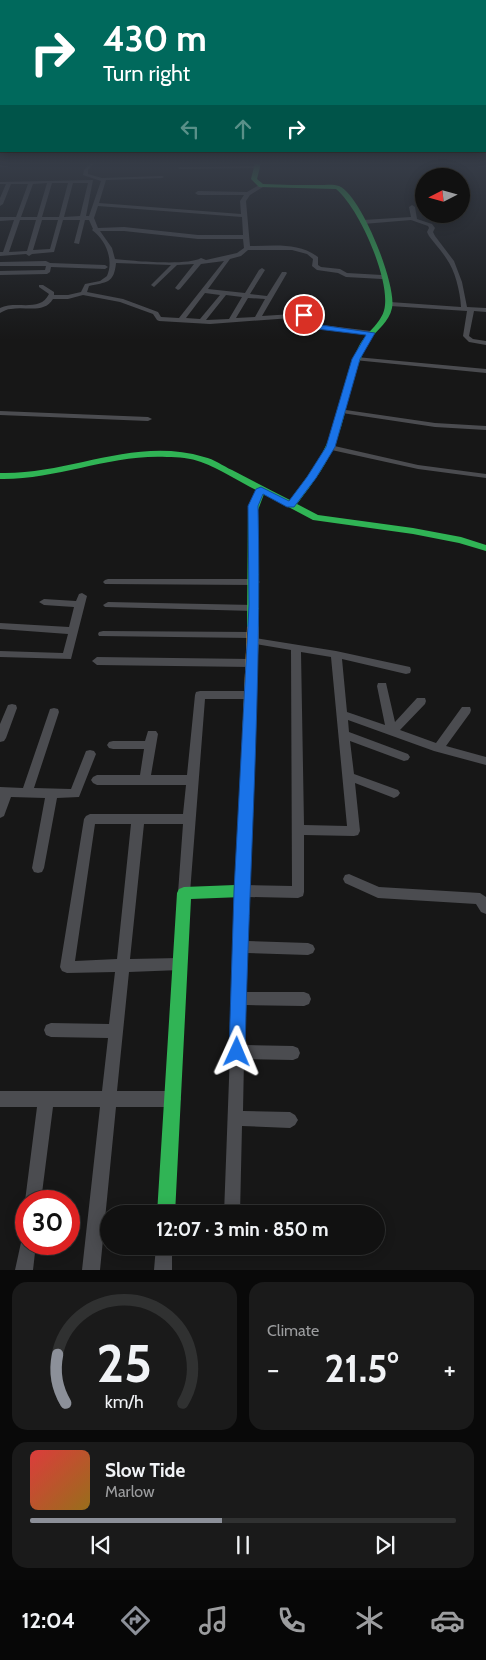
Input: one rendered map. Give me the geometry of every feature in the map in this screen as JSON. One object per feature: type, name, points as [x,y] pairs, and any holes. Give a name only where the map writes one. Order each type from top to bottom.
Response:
[{"type":"street","points":[[16,222],[3,254],[50,253],[60,222]]},
{"type":"street","points":[[29,254],[38,222]]},
{"type":"street","points":[[77,243],[81,222]]},
{"type":"street","points":[[83,293],[87,285],[108,279],[113,261],[110,248],[95,230],[92,222]]},
{"type":"street","points":[[113,261],[153,264],[228,260],[243,254],[247,248],[244,222]]},
{"type":"street","points":[[290,505],[312,478],[330,447],[356,359],[371,333],[386,318],[390,304],[376,246],[363,222]]},
{"type":"street","points":[[423,222],[432,228],[430,232],[438,246],[454,265],[464,295],[464,308]]},
{"type":"street","points":[[95,230],[124,229],[191,237],[246,237]]},
{"type":"street","points":[[247,248],[284,247],[309,251],[316,258],[315,266],[318,269],[340,271],[346,275],[382,277]]},
{"type":"street","points":[[178,288],[201,260]]},
{"type":"street","points":[[181,320],[206,290],[204,288],[228,260]]},
{"type":"street","points":[[0,264],[46,263],[62,266],[104,267]]},
{"type":"street","points":[[154,285],[176,263]]},
{"type":"street","points":[[48,275],[49,265]]},
{"type":"street","points":[[0,273],[48,275],[62,266]]},
{"type":"street","points":[[231,320],[262,270]]},
{"type":"street","points":[[257,319],[284,274]]},
{"type":"street","points":[[41,286],[51,292],[51,297]]},
{"type":"street","points":[[206,290],[269,298]]},
{"type":"street","points":[[0,311],[10,306],[39,307],[51,297],[68,297],[83,293],[121,300],[156,313],[160,319],[201,322],[308,315],[309,325],[311,326],[371,333]]},
{"type":"street","points":[[201,322],[225,293]]},
{"type":"street","points":[[390,304],[486,310]]},
{"type":"street","points":[[471,309],[467,326],[467,339],[486,343]]},
{"type":"street","points":[[356,359],[486,371]]},
{"type":"street","points":[[342,411],[435,425],[486,428]]},
{"type":"street","points":[[0,413],[148,419]]},
{"type":"street","points":[[330,447],[418,468],[486,476]]},
{"type":"street","points":[[0,476],[28,476],[128,454],[170,453],[203,459],[316,518],[422,532],[486,548]]},
{"type":"street","points":[[232,1205],[238,998],[255,582],[253,510],[261,489]]},
{"type":"street","points":[[108,582],[255,582]]},
{"type":"street","points":[[0,654],[68,657],[81,600],[44,602]]},
{"type":"street","points":[[108,605],[254,608]]},
{"type":"street","points":[[0,626],[74,631]]},
{"type":"street","points":[[103,634],[253,638],[406,670]]},
{"type":"street","points":[[184,893],[298,892],[296,648]]},
{"type":"street","points":[[298,830],[354,831],[336,654]]},
{"type":"street","points":[[97,661],[251,663]]},
{"type":"street","points":[[382,686],[392,732]]},
{"type":"street","points":[[167,1205],[184,893],[200,695],[250,695]]},
{"type":"street","points":[[392,732],[421,701]]},
{"type":"street","points":[[0,738],[12,708]]},
{"type":"street","points":[[387,708],[408,714]]},
{"type":"street","points":[[438,748],[466,710]]},
{"type":"street","points":[[27,793],[54,712]]},
{"type":"street","points":[[342,714],[438,748],[486,760]]},
{"type":"street","points":[[344,734],[404,757]]},
{"type":"street","points":[[113,745],[152,739],[144,780]]},
{"type":"street","points":[[0,813],[3,792],[75,794],[90,754]]},
{"type":"street","points":[[348,776],[394,792]]},
{"type":"street","points":[[97,780],[192,780]]},
{"type":"street","points":[[38,868],[52,794]]},
{"type":"street","points":[[180,964],[67,967],[90,819],[189,819]]},
{"type":"street","points":[[91,1270],[138,819]]},
{"type":"street","points":[[349,879],[378,892],[480,899],[486,908]]},
{"type":"street","points":[[240,947],[308,949]]},
{"type":"street","points":[[238,998],[304,999]]},
{"type":"street","points":[[51,1030],[116,1031]]},
{"type":"street","points":[[237,1052],[293,1053]]},
{"type":"street","points":[[0,1099],[173,1099]]},
{"type":"street","points":[[34,1190],[46,1099]]},
{"type":"street","points":[[235,1118],[290,1120]]},
{"type":"street","points":[[24,1270],[26,1255]]},
{"type":"street","points":[[163,1270],[164,1255]]},
{"type":"traffic: fast","points":[[291,505],[317,471],[329,448],[334,437],[352,368],[367,339],[381,323],[388,311],[389,295],[380,261],[363,222]]},
{"type":"traffic: fast","points":[[0,476],[22,476],[102,459],[131,455],[174,454],[188,456],[203,459],[316,518],[413,531],[461,540],[486,548]]},
{"type":"traffic: fast","points":[[253,627],[253,510],[261,489]]},
{"type":"traffic: fast","points":[[167,1205],[184,893],[242,891],[243,879]]},
{"type":"traffic: slow","points":[[243,879],[253,627]]},
{"type":"route","points":[[237,1052],[255,580],[252,549],[253,506],[261,489],[290,505],[312,478],[330,447],[356,359],[371,333],[311,326],[309,325],[310,316],[304,315]]}]
